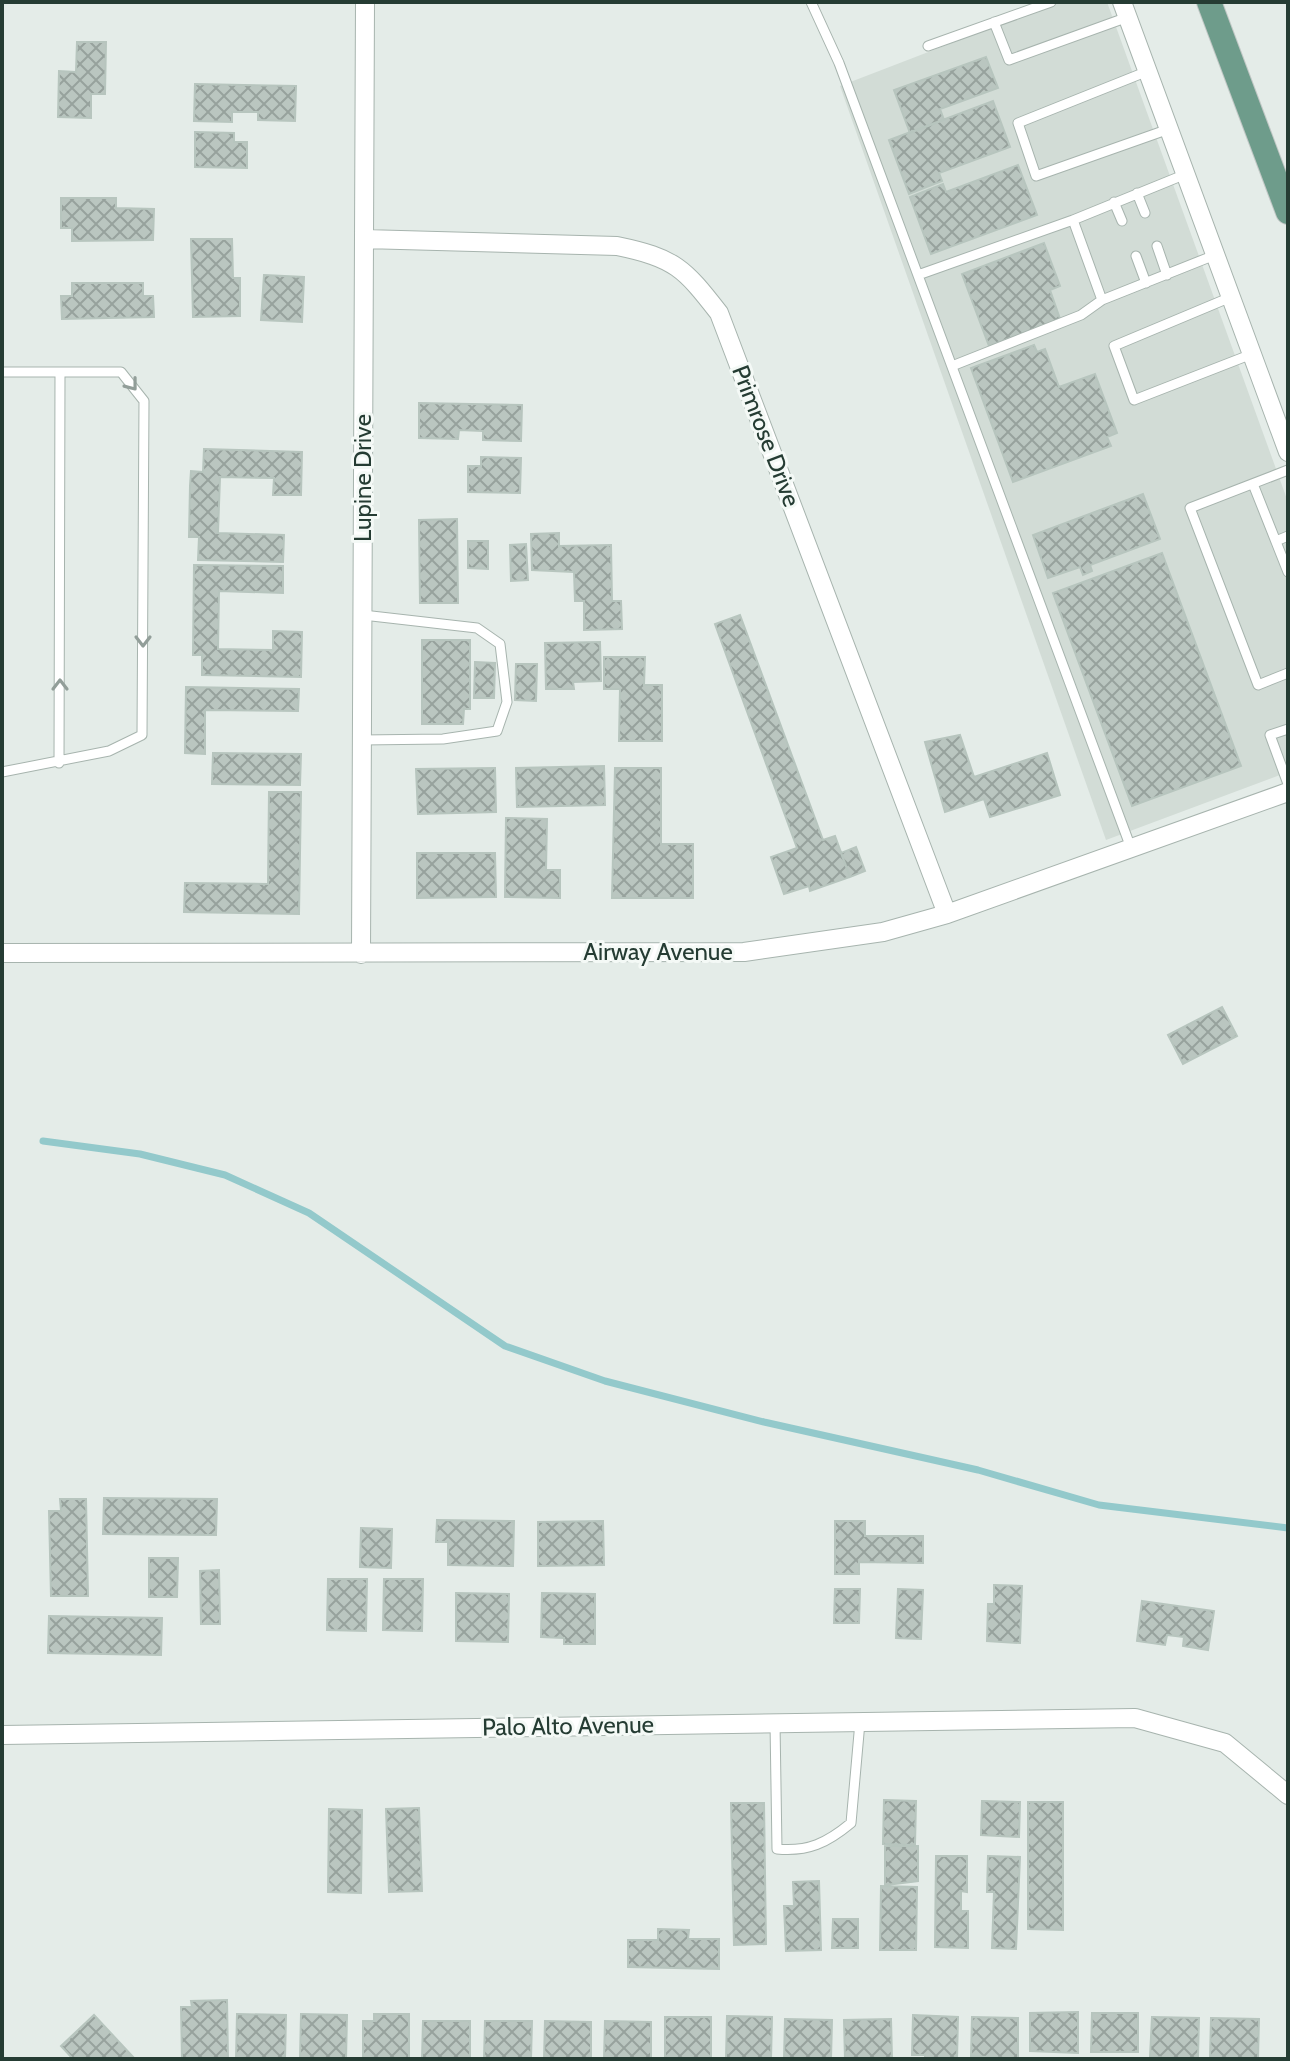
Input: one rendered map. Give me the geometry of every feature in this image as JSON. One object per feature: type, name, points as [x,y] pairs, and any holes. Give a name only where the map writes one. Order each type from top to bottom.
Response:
[{"type":"main road","points":[[1209,2],[1288,212]]},
{"type":"street","name":"Lupine Drive","points":[[361,954],[365,2]]},
{"type":"street","points":[[1125,10],[1288,452]]},
{"type":"street","name":"Primrose Drive","points":[[364,239],[617,246],[654,254],[687,272],[719,313],[947,914]]},
{"type":"street","name":"Airway Avenue","points":[[2,953],[744,952],[883,932],[947,914],[1288,792]]},
{"type":"street","name":"Palo Alto Avenue","points":[[2,1735],[1135,1718],[1225,1743],[1288,1795]]},
{"type":"lane","points":[[811,2],[839,63],[1131,849]]},
{"type":"lane","points":[[928,46],[1051,2]]},
{"type":"lane","points":[[994,22],[1009,60],[1125,10]]},
{"type":"lane","points":[[1148,71],[1018,123],[1036,176],[1169,129]]},
{"type":"lane","points":[[918,275],[1073,220],[1186,174]]},
{"type":"lane","points":[[1137,193],[1145,213]]},
{"type":"lane","points":[[1114,202],[1122,221]]},
{"type":"lane","points":[[1073,220],[1102,300]]},
{"type":"lane","points":[[1157,246],[1167,275]]},
{"type":"lane","points":[[952,366],[1081,315],[1102,300],[1215,255]]},
{"type":"lane","points":[[1136,256],[1146,283]]},
{"type":"lane","points":[[1231,297],[1114,346],[1134,400],[1252,354]]},
{"type":"lane","points":[[2,372],[121,372],[144,401],[142,735],[109,751],[2,772]]},
{"type":"lane","points":[[59,763],[60,373]]},
{"type":"lane","points":[[1288,470],[1190,508],[1258,685],[1288,673]]},
{"type":"lane","points":[[1253,484],[1288,572]]},
{"type":"lane","points":[[1276,541],[1288,536]]},
{"type":"lane","points":[[362,740],[443,739],[497,731],[507,702],[500,644],[477,628],[363,615]]},
{"type":"lane","points":[[1288,729],[1270,735],[1288,784]]},
{"type":"lane","points":[[775,1723],[777,1849],[795,1851],[823,1845],[851,1823],[860,1722]]},
{"type":"shaded area","points":[[1058,2],[1107,2],[1288,502],[1288,772],[1106,840],[840,86]]},
{"type":"building","points":[[77,42],[106,42],[105,94],[91,94],[91,118],[58,117],[59,71],[76,72]]},
{"type":"building","points":[[986,57],[998,88],[940,109],[944,120],[910,133],[894,90]]},
{"type":"building","points":[[195,84],[296,86],[295,121],[258,120],[258,112],[232,112],[232,122],[194,121]]},
{"type":"building","points":[[993,101],[1010,147],[939,173],[942,181],[909,194],[889,140]]},
{"type":"building","points":[[195,132],[234,133],[234,142],[247,142],[247,168],[195,167]]},
{"type":"building","points":[[1018,165],[1037,215],[931,254],[910,197],[943,184],[946,192]]},
{"type":"building","points":[[61,198],[116,198],[116,208],[154,209],[153,240],[72,241],[72,228],[61,228]]},
{"type":"building","points":[[191,239],[232,239],[233,278],[240,278],[240,316],[193,317]]},
{"type":"building","points":[[1044,243],[1060,286],[1050,290],[1060,319],[989,346],[962,274]]},
{"type":"building","points":[[264,275],[304,277],[302,322],[261,320]]},
{"type":"building","points":[[72,283],[143,283],[143,296],[153,296],[154,317],[62,319],[61,296],[72,296]]},
{"type":"building","points":[[1034,345],[1037,352],[1045,349],[1059,387],[1095,374],[1117,433],[1107,437],[1111,446],[1013,482],[971,368]]},
{"type":"building","points":[[419,403],[522,405],[521,441],[483,440],[483,431],[459,430],[458,439],[419,438]]},
{"type":"building","points":[[204,449],[302,452],[301,495],[273,495],[274,478],[220,477],[218,533],[284,535],[283,562],[198,560],[199,537],[189,537],[190,486],[191,471],[203,472]]},
{"type":"building","points":[[481,457],[521,458],[520,493],[468,492],[468,466],[481,466]]},
{"type":"building","points":[[1143,494],[1160,539],[1090,565],[1092,571],[1083,575],[1080,567],[1048,578],[1033,535]]},
{"type":"building","points":[[457,519],[458,603],[420,603],[419,520]]},
{"type":"building","points":[[559,533],[559,546],[611,545],[612,601],[621,601],[622,629],[584,630],[584,601],[575,601],[574,572],[532,570],[531,534]]},
{"type":"building","points":[[468,541],[488,541],[488,569],[468,568]]},
{"type":"building","points":[[526,544],[528,580],[511,581],[510,545]]},
{"type":"building","points":[[1162,553],[1241,766],[1132,806],[1053,593]]},
{"type":"building","points":[[194,565],[283,566],[283,593],[219,591],[218,649],[273,650],[273,631],[302,632],[301,677],[202,675],[202,655],[193,655]]},
{"type":"building","points":[[740,615],[823,840],[835,836],[850,877],[810,891],[809,886],[784,894],[771,857],[797,848],[715,624]]},
{"type":"building","points":[[422,640],[470,640],[470,709],[464,709],[463,724],[422,724]]},
{"type":"building","points":[[600,642],[601,681],[573,682],[574,689],[546,689],[545,643]]},
{"type":"building","points":[[604,657],[645,657],[644,685],[662,685],[662,741],[619,741],[620,689],[604,689]]},
{"type":"building","points":[[475,662],[495,663],[494,698],[474,698]]},
{"type":"building","points":[[516,664],[537,664],[536,701],[515,700]]},
{"type":"building","points":[[186,687],[299,689],[298,711],[205,710],[205,754],[185,753]]},
{"type":"building","points":[[960,735],[974,777],[1047,753],[1060,795],[990,817],[984,799],[945,812],[925,742]]},
{"type":"building","points":[[213,753],[301,754],[300,785],[212,784]]},
{"type":"building","points":[[604,766],[605,805],[517,807],[516,768]]},
{"type":"building","points":[[495,768],[496,812],[418,814],[416,769]]},
{"type":"building","points":[[615,768],[661,768],[661,844],[693,844],[693,898],[612,898]]},
{"type":"building","points":[[269,792],[301,792],[299,914],[184,912],[185,883],[268,884]]},
{"type":"building","points":[[506,818],[547,819],[546,870],[560,870],[560,898],[505,897]]},
{"type":"building","points":[[856,847],[865,871],[850,877],[841,853]]},
{"type":"building","points":[[417,853],[495,853],[496,897],[417,898]]},
{"type":"building","points":[[1222,1007],[1237,1036],[1183,1064],[1168,1035]]},
{"type":"building","points":[[104,1498],[217,1499],[216,1535],[103,1534]]},
{"type":"building","points":[[60,1499],[86,1499],[88,1596],[51,1596],[49,1511],[61,1511]]},
{"type":"building","points":[[437,1520],[514,1521],[513,1566],[448,1565],[448,1542],[436,1542]]},
{"type":"building","points":[[603,1521],[604,1565],[538,1566],[538,1522]]},
{"type":"building","points":[[835,1521],[865,1521],[865,1536],[923,1536],[923,1563],[859,1562],[859,1574],[835,1574]]},
{"type":"building","points":[[361,1528],[392,1529],[391,1568],[360,1567]]},
{"type":"building","points":[[149,1558],[178,1558],[177,1597],[149,1597]]},
{"type":"building","points":[[219,1570],[220,1624],[201,1624],[200,1571]]},
{"type":"building","points":[[328,1579],[367,1579],[366,1631],[327,1630]]},
{"type":"building","points":[[384,1579],[423,1579],[422,1631],[383,1630]]},
{"type":"building","points":[[994,1585],[1022,1586],[1020,1643],[987,1641],[988,1604],[994,1604]]},
{"type":"building","points":[[835,1589],[860,1589],[859,1623],[834,1623]]},
{"type":"building","points":[[898,1589],[923,1590],[921,1639],[896,1638]]},
{"type":"building","points":[[456,1593],[509,1594],[508,1642],[456,1641]]},
{"type":"building","points":[[542,1593],[595,1594],[595,1644],[564,1644],[564,1638],[541,1637]]},
{"type":"building","points":[[1142,1601],[1214,1611],[1208,1650],[1183,1646],[1184,1637],[1167,1635],[1165,1645],[1137,1641]]},
{"type":"building","points":[[49,1616],[162,1618],[161,1655],[48,1653]]},
{"type":"building","points":[[884,1800],[916,1801],[915,1845],[883,1844]]},
{"type":"building","points":[[982,1801],[1020,1802],[1019,1837],[981,1835]]},
{"type":"building","points":[[1028,1802],[1063,1802],[1063,1930],[1028,1929]]},
{"type":"building","points":[[731,1803],[764,1803],[766,1944],[734,1945]]},
{"type":"building","points":[[419,1808],[422,1891],[389,1892],[386,1809]]},
{"type":"building","points":[[329,1809],[362,1810],[361,1893],[328,1892]]},
{"type":"building","points":[[885,1846],[918,1846],[918,1881],[885,1885]]},
{"type":"building","points":[[936,1856],[967,1856],[967,1892],[961,1891],[961,1911],[968,1911],[968,1948],[935,1947]]},
{"type":"building","points":[[988,1856],[1020,1857],[1016,1949],[992,1948],[994,1892],[987,1892]]},
{"type":"building","points":[[819,1881],[821,1950],[786,1951],[784,1906],[794,1906],[793,1882]]},
{"type":"building","points":[[881,1886],[917,1887],[916,1950],[880,1950]]},
{"type":"building","points":[[833,1919],[858,1919],[858,1948],[832,1948]]},
{"type":"building","points":[[658,1929],[689,1930],[688,1939],[719,1939],[719,1969],[628,1967],[628,1940],[658,1940]]},
{"type":"building","points":[[227,2000],[228,2059],[182,2059],[181,2007],[192,2007],[191,2001]]},
{"type":"building","points":[[1078,2012],[1078,2053],[1030,2051],[1030,2013]]},
{"type":"building","points":[[1092,2013],[1138,2013],[1138,2052],[1091,2052]]},
{"type":"building","points":[[237,2014],[286,2015],[285,2059],[236,2059]]},
{"type":"building","points":[[301,2014],[347,2015],[346,2059],[300,2059]]},
{"type":"building","points":[[374,2014],[409,2014],[409,2059],[363,2059],[363,2021],[374,2021]]},
{"type":"building","points":[[94,2015],[135,2059],[73,2059],[61,2046]]},
{"type":"building","points":[[913,2015],[958,2017],[957,2059],[925,2059],[925,2055],[912,2055]]},
{"type":"building","points":[[727,2016],[772,2017],[771,2059],[726,2059]]},
{"type":"building","points":[[665,2017],[711,2017],[711,2059],[665,2059]]},
{"type":"building","points":[[972,2017],[1018,2018],[1018,2059],[971,2056]]},
{"type":"building","points":[[1152,2017],[1199,2018],[1198,2059],[1150,2057]]},
{"type":"building","points":[[1211,2018],[1259,2019],[1258,2059],[1210,2059]]},
{"type":"building","points":[[785,2019],[832,2020],[831,2059],[784,2059]]},
{"type":"building","points":[[891,2019],[892,2059],[845,2059],[844,2020]]},
{"type":"building","points":[[423,2021],[470,2021],[470,2059],[422,2059]]},
{"type":"building","points":[[485,2021],[532,2021],[531,2059],[484,2059]]},
{"type":"building","points":[[545,2021],[591,2022],[591,2059],[544,2059]]},
{"type":"building","points":[[605,2021],[651,2022],[651,2059],[604,2059]]},
{"type":"waterway","points":[[43,1141],[140,1154],[225,1175],[309,1213],[505,1346],[605,1381],[764,1422],[978,1470],[1099,1505],[1288,1528]]}]
